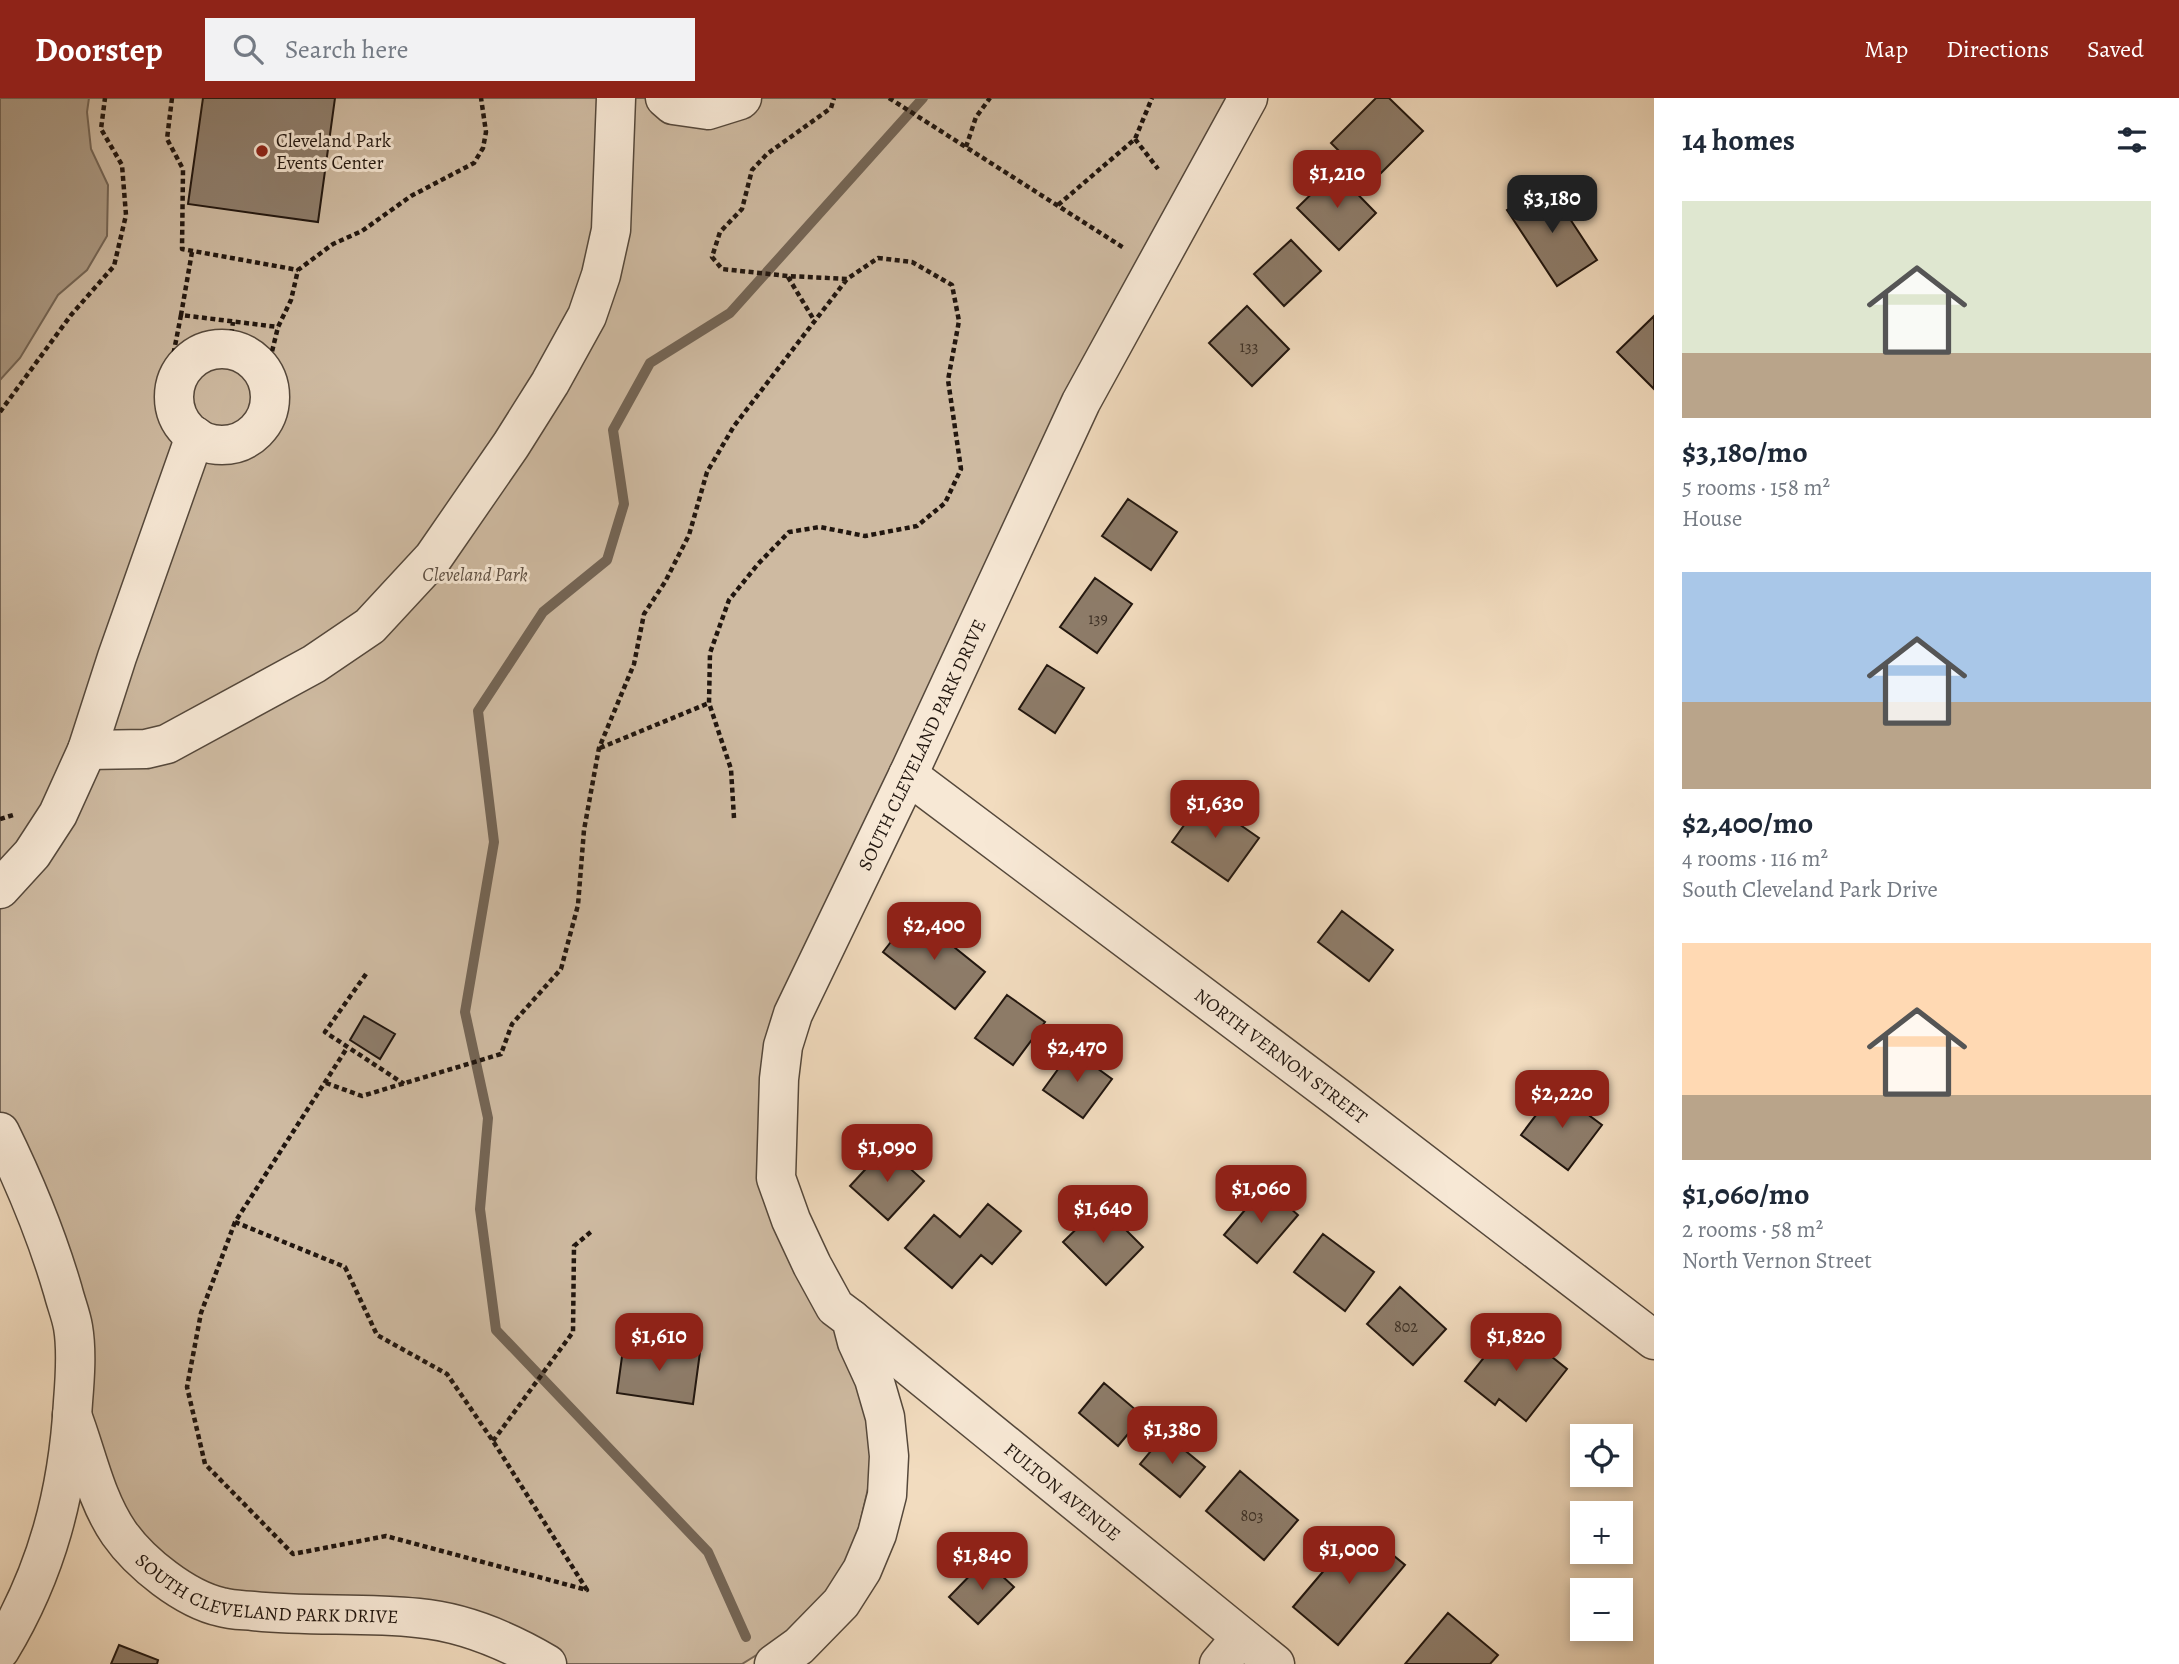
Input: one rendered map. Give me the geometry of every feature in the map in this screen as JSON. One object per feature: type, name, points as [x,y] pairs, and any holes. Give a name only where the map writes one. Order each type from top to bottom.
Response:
[{"type":"street","points":[[665,98],[673,105],[708,110],[742,98]]},
{"type":"street","name":"SOUTH CLEVELAND PARK DRIVE","points":[[774,1664],[799,1646],[841,1603],[862,1570],[877,1534],[887,1495],[889,1456],[885,1417],[851,1319],[835,1307],[812,1265],[791,1220],[776,1178],[779,1080],[783,1046],[793,1014],[908,775],[1081,402],[1248,98]]},
{"type":"street","points":[[87,750],[146,750],[167,744],[314,664],[370,626],[433,558],[524,425],[587,316],[601,275],[611,230],[616,105]]},
{"type":"street","points":[[231,336],[243,354],[257,363],[270,392],[270,405],[265,421],[258,431],[234,444],[217,445],[204,442],[190,434],[178,416],[174,400],[176,384],[187,365],[216,349],[231,336]]},
{"type":"street","points":[[0,889],[32,854],[58,814],[87,750],[195,436]]},
{"type":"street","name":"NORTH VERNON STREET","points":[[908,775],[1338,1098],[1654,1340]]},
{"type":"street","name":"SOUTH CLEVELAND PARK DRIVE","points":[[0,1132],[21,1174],[51,1251],[73,1328],[75,1376],[66,1470],[57,1516],[27,1601],[0,1650]]},
{"type":"street","name":"FULTON AVENUE","points":[[851,1319],[1230,1650],[1275,1664]]},
{"type":"street","name":"SOUTH CLEVELAND PARK DRIVE","points":[[72,1415],[88,1457],[99,1498],[120,1534],[148,1566],[181,1590],[219,1607],[293,1615],[420,1618],[472,1629],[521,1648],[547,1664]]},
{"type":"path","points":[[0,412],[71,316],[114,266],[126,215],[122,165],[101,129],[105,98]]},
{"type":"path","points":[[172,98],[167,139],[183,169],[182,249],[298,270]]},
{"type":"path","points":[[265,376],[278,327],[291,300],[298,270],[332,244],[362,231],[411,196],[474,163],[483,148],[486,132],[481,98]]},
{"type":"path","points":[[834,98],[831,107],[767,154],[752,170],[742,209],[720,232],[712,257],[722,269],[847,279]]},
{"type":"path","points":[[889,98],[1154,267]]},
{"type":"path","points":[[966,147],[976,117],[990,98]]},
{"type":"path","points":[[1057,205],[1135,139],[1152,98]]},
{"type":"path","points":[[1135,139],[1158,169]]},
{"type":"path","points":[[187,365],[174,351],[192,252]]},
{"type":"path","points":[[326,1083],[362,1096],[501,1054],[512,1024],[561,969],[578,905],[584,830],[599,748],[634,664],[644,614],[665,582],[689,535],[707,472],[734,426],[847,279],[878,258],[912,262],[952,285],[959,321],[947,380],[961,469],[945,503],[917,526],[865,536],[820,527],[789,532],[729,600],[710,653],[709,703],[731,769],[734,818]]},
{"type":"path","points":[[788,276],[814,320]]},
{"type":"path","points":[[181,315],[231,336],[278,327]]},
{"type":"path","points":[[599,748],[709,703]]},
{"type":"path","points":[[366,974],[325,1032],[404,1084]]},
{"type":"path","points":[[235,1223],[345,1267],[377,1335],[447,1374],[493,1441],[587,1590],[386,1536],[293,1554],[205,1464],[187,1387],[201,1313],[235,1223],[347,1048]]},
{"type":"path","points":[[493,1441],[573,1332],[574,1246],[593,1230]]},
{"type":"green space","name":"Cleveland Park","points":[[0,98],[1252,98],[793,1014],[776,1178],[885,1417],[841,1603],[742,1664],[542,1664],[420,1618],[181,1590],[66,1470],[73,1328],[0,1171]]},
{"type":"shaded area","points":[[0,98],[89,98],[87,112],[91,149],[108,185],[107,236],[87,270],[58,295],[20,358],[0,380]]},
{"type":"building","name":"Cleveland Park Events Center","points":[[203,98],[335,98],[318,222],[188,204]]},
{"type":"building","points":[[1376,98],[1389,98],[1423,131],[1371,183],[1331,143]]},
{"type":"building","points":[[1335,171],[1376,213],[1339,250],[1297,208]]},
{"type":"building","points":[[1547,184],[1597,260],[1557,286],[1507,210]]},
{"type":"building","points":[[1291,240],[1321,271],[1284,306],[1254,274]]},
{"type":"building","points":[[1247,306],[1289,349],[1252,386],[1209,343]]},
{"type":"building","points":[[1654,316],[1654,389],[1617,352]]},
{"type":"building","points":[[1128,499],[1177,532],[1151,570],[1102,536]]},
{"type":"building","points":[[1095,578],[1132,604],[1097,653],[1060,627]]},
{"type":"building","points":[[1047,665],[1084,688],[1055,733],[1019,709]]},
{"type":"building","points":[[1203,799],[1259,838],[1228,881],[1172,842]]},
{"type":"building","points":[[1342,911],[1393,950],[1369,981],[1318,942]]},
{"type":"building","points":[[913,914],[985,972],[955,1009],[883,952]]},
{"type":"building","points":[[1007,995],[1045,1022],[1013,1065],[975,1038]]},
{"type":"building","points":[[364,1016],[395,1034],[380,1059],[350,1040]]},
{"type":"building","points":[[1072,1050],[1112,1079],[1083,1118],[1043,1090]]},
{"type":"building","points":[[1555,1090],[1602,1125],[1568,1170],[1521,1135]]},
{"type":"building","points":[[886,1147],[924,1181],[888,1220],[850,1186]]},
{"type":"building","points":[[1265,1186],[1298,1215],[1257,1263],[1224,1235]]},
{"type":"building","points":[[988,1204],[1021,1231],[992,1264],[981,1255],[952,1288],[905,1248],[934,1215],[960,1237]]},
{"type":"building","points":[[1101,1205],[1143,1247],[1106,1285],[1063,1242]]},
{"type":"building","points":[[1323,1234],[1374,1272],[1345,1311],[1294,1272]]},
{"type":"building","points":[[1400,1287],[1446,1329],[1413,1365],[1367,1324]]},
{"type":"building","points":[[1511,1324],[1567,1369],[1526,1421],[1499,1399],[1495,1405],[1465,1381]]},
{"type":"building","points":[[624,1342],[700,1352],[693,1404],[617,1393]]},
{"type":"building","points":[[1104,1383],[1143,1416],[1118,1446],[1079,1413]]},
{"type":"building","points":[[1165,1434],[1205,1467],[1180,1497],[1140,1464]]},
{"type":"building","points":[[1240,1471],[1298,1520],[1264,1560],[1206,1511]]},
{"type":"building","points":[[1360,1528],[1405,1565],[1338,1645],[1293,1607]]},
{"type":"building","points":[[985,1560],[1014,1587],[978,1624],[949,1597]]},
{"type":"building","points":[[1448,1613],[1498,1655],[1490,1664],[1405,1664]]},
{"type":"building","points":[[119,1645],[158,1660],[157,1664],[111,1664]]},
{"type":"waterway","points":[[746,1637],[708,1552],[496,1330],[480,1209],[488,1118],[465,1012],[494,842],[478,711],[543,612],[607,560],[624,504],[613,430],[650,363],[730,313],[923,98]]},
{"type":"place","name":"Cleveland Park Events Center","points":[[262,151]]}]
